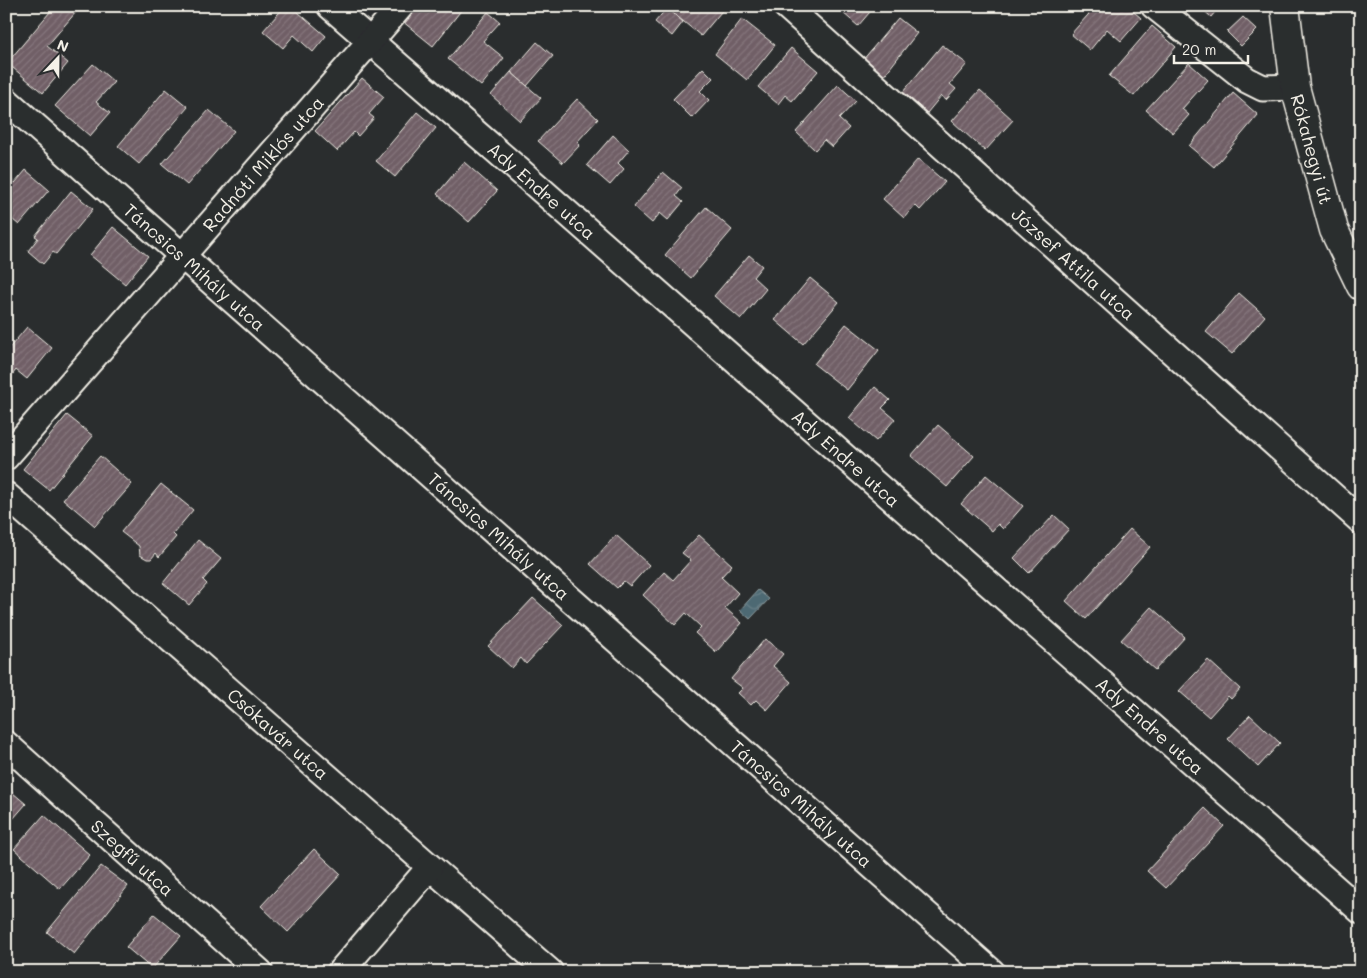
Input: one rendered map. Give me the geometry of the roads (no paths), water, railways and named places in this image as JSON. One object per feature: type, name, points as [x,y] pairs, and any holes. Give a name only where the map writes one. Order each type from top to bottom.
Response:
[{"type":"street","name":"Ady Endre utca","points":[[330,6],[1361,910]]},
{"type":"street","name":"Radnóti Miklós utca","points":[[6,457],[401,6]]},
{"type":"street","name":"József Attila utca","points":[[786,6],[1361,521]]},
{"type":"street","points":[[1154,6],[1247,80],[1263,88],[1295,88]]},
{"type":"street","name":"Rókahegyi út","points":[[1285,6],[1295,88],[1334,230],[1361,286]]},
{"type":"street","name":"Táncsics Mihály utca","points":[[6,100],[992,972]]},
{"type":"street","name":"Csókavár utca","points":[[6,496],[550,972]]},
{"type":"street","name":"Szegfű utca","points":[[6,744],[260,972]]},
{"type":"street","points":[[340,972],[430,867]]},
{"type":"water","points":[[758,590],[769,599],[750,619],[740,610]]}]
